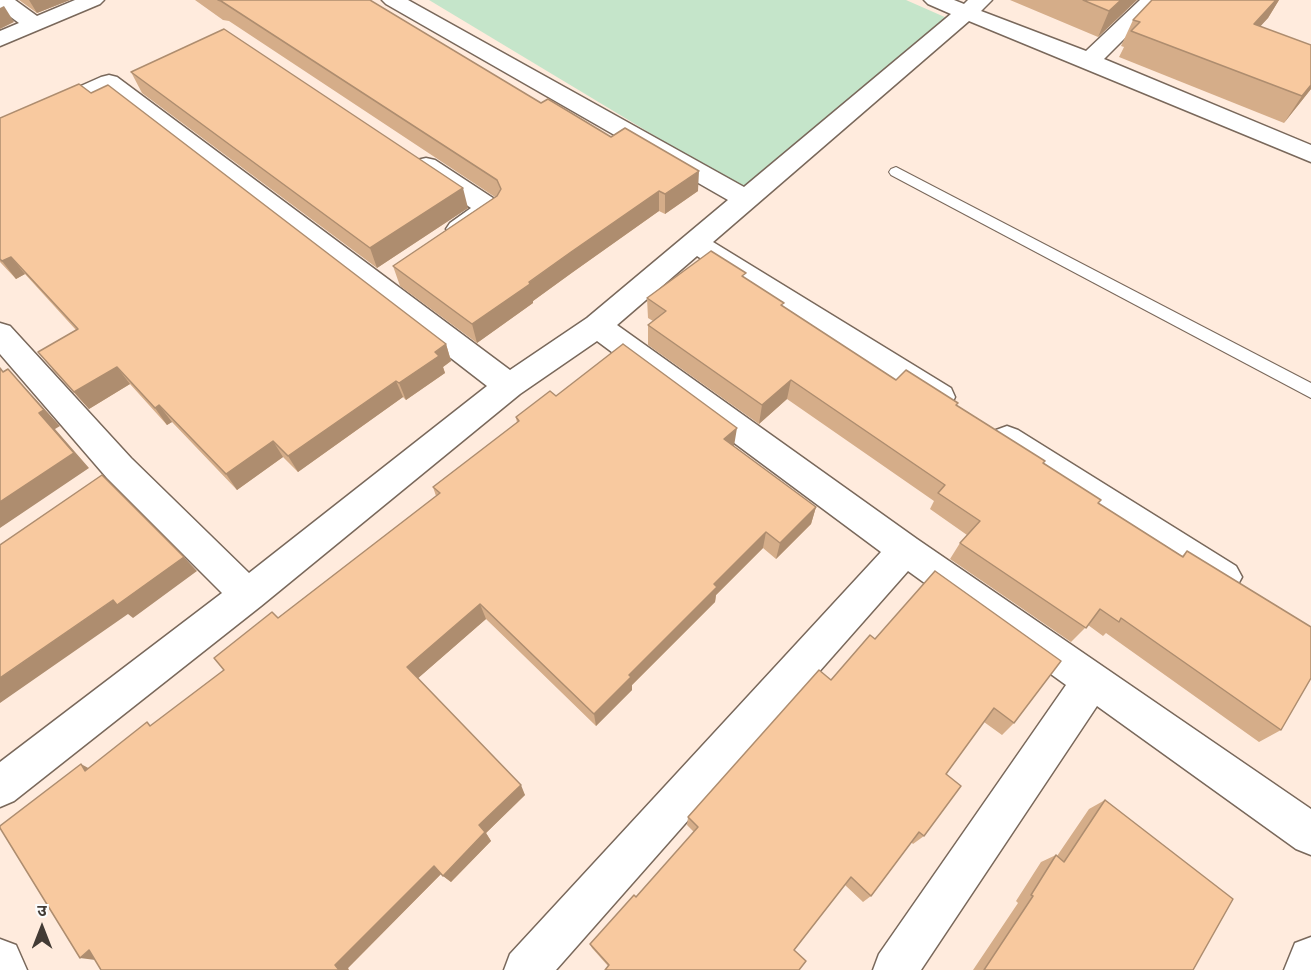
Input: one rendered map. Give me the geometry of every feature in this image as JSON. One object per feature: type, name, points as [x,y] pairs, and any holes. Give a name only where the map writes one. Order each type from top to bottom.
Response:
[{"type":"street","points":[[1,0],[34,24]]},
{"type":"street","points":[[0,39],[93,0]]},
{"type":"street","points":[[393,0],[747,200]]},
{"type":"street","points":[[935,0],[973,6],[1089,61],[1311,154]]},
{"type":"street","points":[[1089,61],[1152,0]]},
{"type":"street","points":[[0,787],[248,595],[509,386],[597,326],[973,6]]},
{"type":"street","points":[[0,131],[109,82],[386,279],[509,386]]},
{"type":"street","points":[[403,150],[490,208],[442,240]]},
{"type":"street","points":[[696,243],[1250,593]]},
{"type":"street","points":[[597,326],[905,550],[1311,834]]},
{"type":"street","points":[[0,334],[119,468],[248,595]]},
{"type":"street","points":[[90,488],[119,468]]},
{"type":"street","points":[[526,970],[905,550]]},
{"type":"street","points":[[895,970],[1092,680]]},
{"type":"street","points":[[1306,970],[1311,959]]},
{"type":"street","points":[[0,961],[5,970]]},
{"type":"lane","points":[[896,172],[1311,391]]},
{"type":"green space","points":[[429,0],[906,0],[956,22],[748,192]]},
{"type":"building","points":[[218,0],[370,0],[541,103],[548,99],[611,137],[625,128],[699,171],[665,194],[659,191],[472,324],[393,266],[497,196],[501,189],[497,180]]},
{"type":"building","points":[[1083,0],[1121,0],[1109,11]]},
{"type":"building","points":[[1152,0],[1276,0],[1254,24],[1311,45],[1311,85],[1302,96],[1131,31],[1140,22],[1133,20]]},
{"type":"building","points":[[224,29],[463,188],[370,248],[131,72]]},
{"type":"building","points":[[79,84],[91,93],[108,85],[446,344],[435,352],[439,356],[399,383],[396,381],[288,456],[273,441],[226,474],[159,405],[155,408],[117,367],[74,392],[38,352],[78,329],[11,257],[2,261],[0,259],[0,118]]},
{"type":"building","points":[[711,251],[746,273],[742,276],[784,303],[781,305],[896,380],[906,370],[958,403],[956,405],[1045,461],[1043,463],[1101,500],[1098,503],[1183,557],[1187,551],[1311,627],[1311,678],[1281,730],[1121,618],[1119,622],[1100,609],[1086,628],[960,543],[980,521],[938,493],[945,485],[791,380],[762,405],[648,325],[666,311],[647,298]]},
{"type":"building","points":[[623,344],[737,428],[724,439],[816,507],[780,543],[766,532],[714,584],[717,587],[629,675],[631,677],[594,714],[480,604],[407,667],[521,785],[479,825],[485,832],[443,876],[434,866],[335,965],[339,970],[101,970],[89,950],[80,958],[0,826],[81,764],[85,771],[147,722],[150,726],[224,670],[214,658],[272,612],[278,618],[440,493],[433,487],[519,421],[516,417],[550,391],[556,396]]},
{"type":"building","points":[[0,368],[3,372],[8,369],[44,410],[39,413],[74,453],[0,502]]},
{"type":"building","points":[[102,475],[184,557],[117,605],[113,600],[0,678],[0,545]]},
{"type":"building","points":[[935,571],[1061,661],[1014,723],[994,708],[946,774],[961,786],[924,836],[919,832],[871,896],[851,877],[794,950],[806,961],[799,970],[605,970],[609,965],[590,944],[634,895],[636,897],[698,827],[688,817],[819,670],[831,680],[870,635],[875,639]]},
{"type":"building","points":[[1105,800],[1233,899],[1193,970],[984,970],[1033,896],[1031,895],[1056,855],[1064,862]]}]
